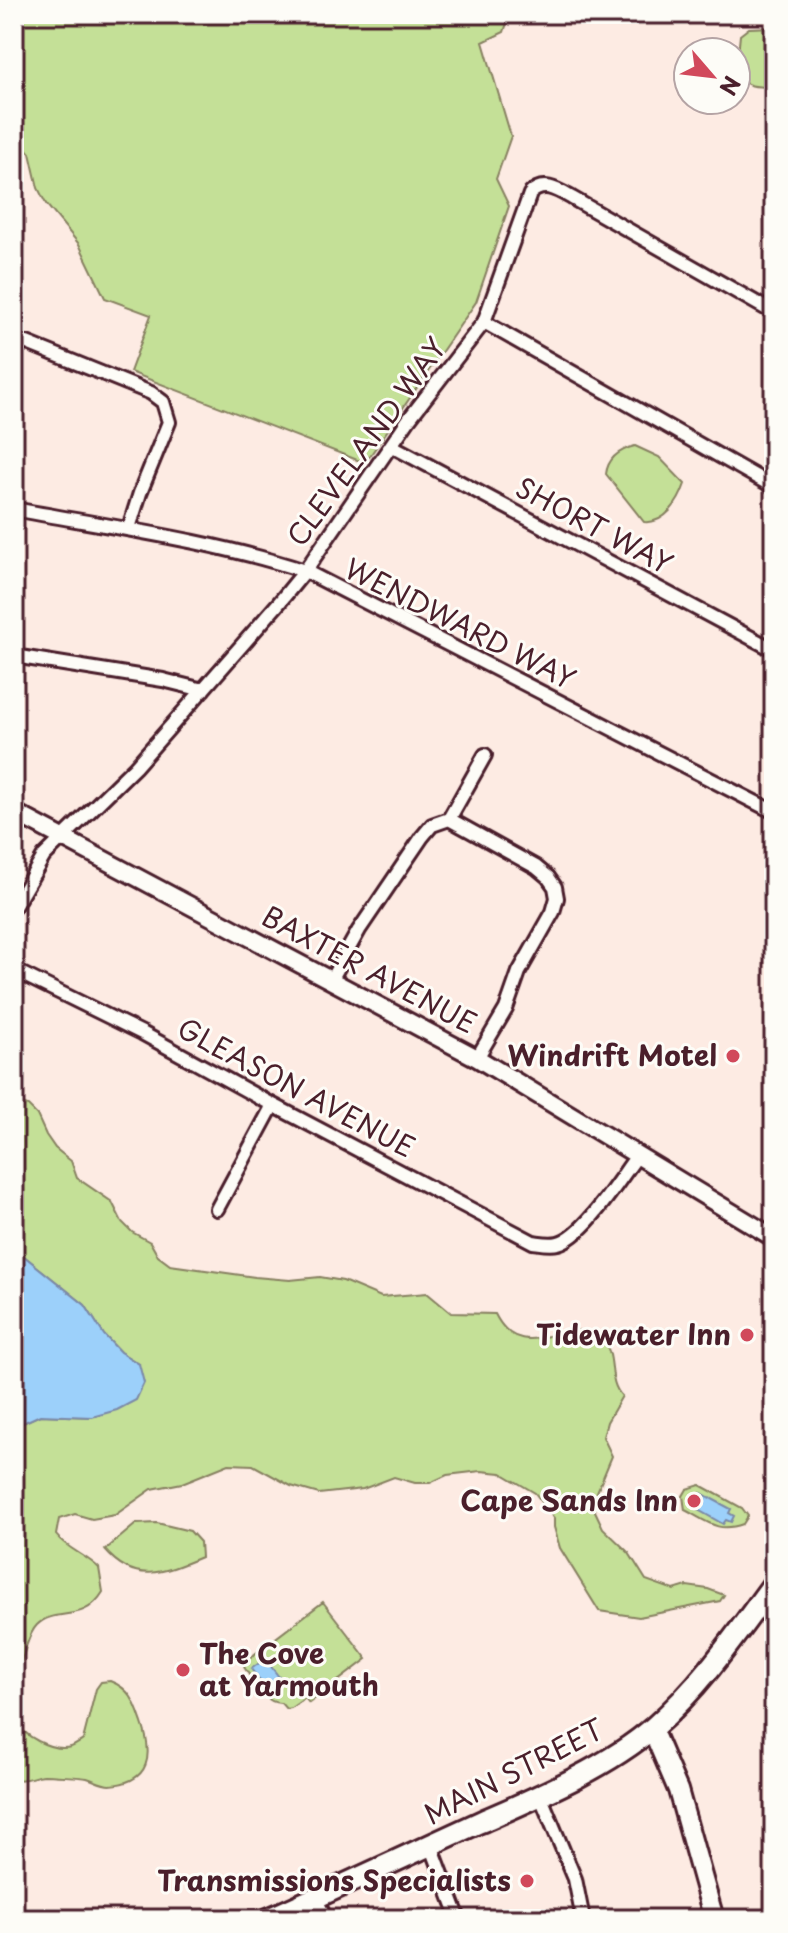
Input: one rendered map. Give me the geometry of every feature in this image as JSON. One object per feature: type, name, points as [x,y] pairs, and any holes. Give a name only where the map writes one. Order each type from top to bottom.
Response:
[{"type":"main road","name":"MAIN STREET","points":[[268,1919],[595,1767],[652,1729],[715,1664],[774,1583]]},
{"type":"main road","points":[[652,1729],[678,1790],[714,1919]]},
{"type":"street","name":"CLEVELAND WAY","points":[[14,907],[44,856],[135,767],[305,571],[484,322],[530,194],[535,189],[543,186],[553,188],[774,313]]},
{"type":"street","points":[[484,322],[774,487]]},
{"type":"street","points":[[14,342],[34,346],[151,393],[163,402],[169,422],[129,528]]},
{"type":"street","name":"SHORT WAY","points":[[392,446],[774,650]]},
{"type":"street","name":"WENDWARD WAY","points":[[14,509],[225,548],[305,571],[774,812]]},
{"type":"street","points":[[14,656],[163,680],[203,690]]},
{"type":"street","points":[[331,980],[359,930],[422,837],[432,825],[449,819],[485,755]]},
{"type":"street","name":"BAXTER AVENUE","points":[[14,812],[477,1058],[774,1238]]},
{"type":"street","points":[[449,819],[536,867],[555,887],[557,898],[553,912],[519,972],[506,1009],[477,1058]]},
{"type":"street","name":"GLEASON AVENUE","points":[[14,970],[142,1033],[533,1242],[555,1243],[573,1235],[637,1156]]},
{"type":"street","points":[[217,1209],[273,1105]]},
{"type":"street","points":[[540,1795],[575,1879],[583,1919]]},
{"type":"street","points":[[431,1845],[459,1919]]},
{"type":"street","points":[[315,1898],[326,1919]]},
{"type":"green space","points":[[14,14],[510,14],[504,32],[483,42],[511,136],[496,179],[509,206],[476,302],[365,463],[130,372],[151,315],[105,298],[79,244],[46,204],[38,188],[30,153],[14,135]]},
{"type":"green space","points":[[774,27],[774,87],[752,86],[752,36],[740,36],[749,28]]},
{"type":"green space","points":[[635,446],[659,457],[685,484],[665,516],[652,522],[644,522],[606,474],[615,456]]},
{"type":"green space","points":[[14,1101],[28,1106],[37,1115],[55,1148],[71,1161],[77,1178],[112,1202],[122,1222],[150,1242],[158,1256],[170,1265],[290,1280],[320,1277],[343,1281],[381,1297],[427,1293],[451,1313],[495,1314],[506,1330],[519,1337],[532,1339],[574,1331],[588,1332],[601,1339],[609,1352],[614,1382],[622,1396],[607,1422],[603,1437],[612,1456],[597,1492],[595,1511],[603,1528],[629,1553],[646,1580],[674,1590],[687,1586],[708,1589],[724,1595],[720,1601],[639,1617],[599,1611],[560,1548],[554,1518],[535,1493],[501,1473],[481,1471],[447,1475],[430,1483],[415,1483],[394,1477],[363,1489],[319,1494],[291,1486],[253,1465],[229,1464],[182,1483],[152,1489],[115,1515],[92,1519],[75,1514],[59,1519],[56,1535],[99,1568],[103,1592],[87,1608],[44,1619],[37,1625],[26,1646],[14,1690],[14,1427],[40,1415],[92,1417],[139,1364],[120,1352],[104,1335],[85,1305],[14,1248]]},
{"type":"green space","points":[[700,1485],[742,1508],[748,1516],[743,1524],[719,1527],[685,1510],[683,1496],[687,1489]]},
{"type":"green space","points":[[157,1523],[190,1531],[200,1542],[201,1557],[174,1568],[150,1573],[127,1568],[105,1550],[136,1524]]},
{"type":"green space","points":[[323,1602],[367,1659],[309,1703],[305,1698],[286,1709],[264,1695],[244,1667],[247,1660]]},
{"type":"green space","points":[[110,1681],[128,1693],[142,1723],[148,1756],[141,1773],[124,1783],[110,1785],[87,1778],[44,1775],[14,1779],[14,1719],[38,1741],[55,1747],[72,1747],[83,1740],[96,1689],[101,1682]]},
{"type":"water","points":[[14,1248],[85,1305],[104,1335],[120,1352],[139,1364],[144,1383],[136,1400],[117,1410],[92,1417],[40,1415],[14,1427]]},
{"type":"water","points":[[701,1493],[731,1509],[729,1513],[734,1516],[731,1522],[726,1520],[723,1524],[693,1507]]},
{"type":"water","points":[[265,1659],[283,1682],[269,1692],[251,1669]]},
{"type":"place","name":"Windrift Motel","points":[[733,1056]]},
{"type":"place","name":"Tidewater Inn","points":[[747,1335]]},
{"type":"place","name":"Cape Sands Inn","points":[[694,1501]]},
{"type":"place","name":"The Cove at Yarmouth","points":[[183,1670]]},
{"type":"place","name":"Transmissions Specialists","points":[[527,1881]]}]
